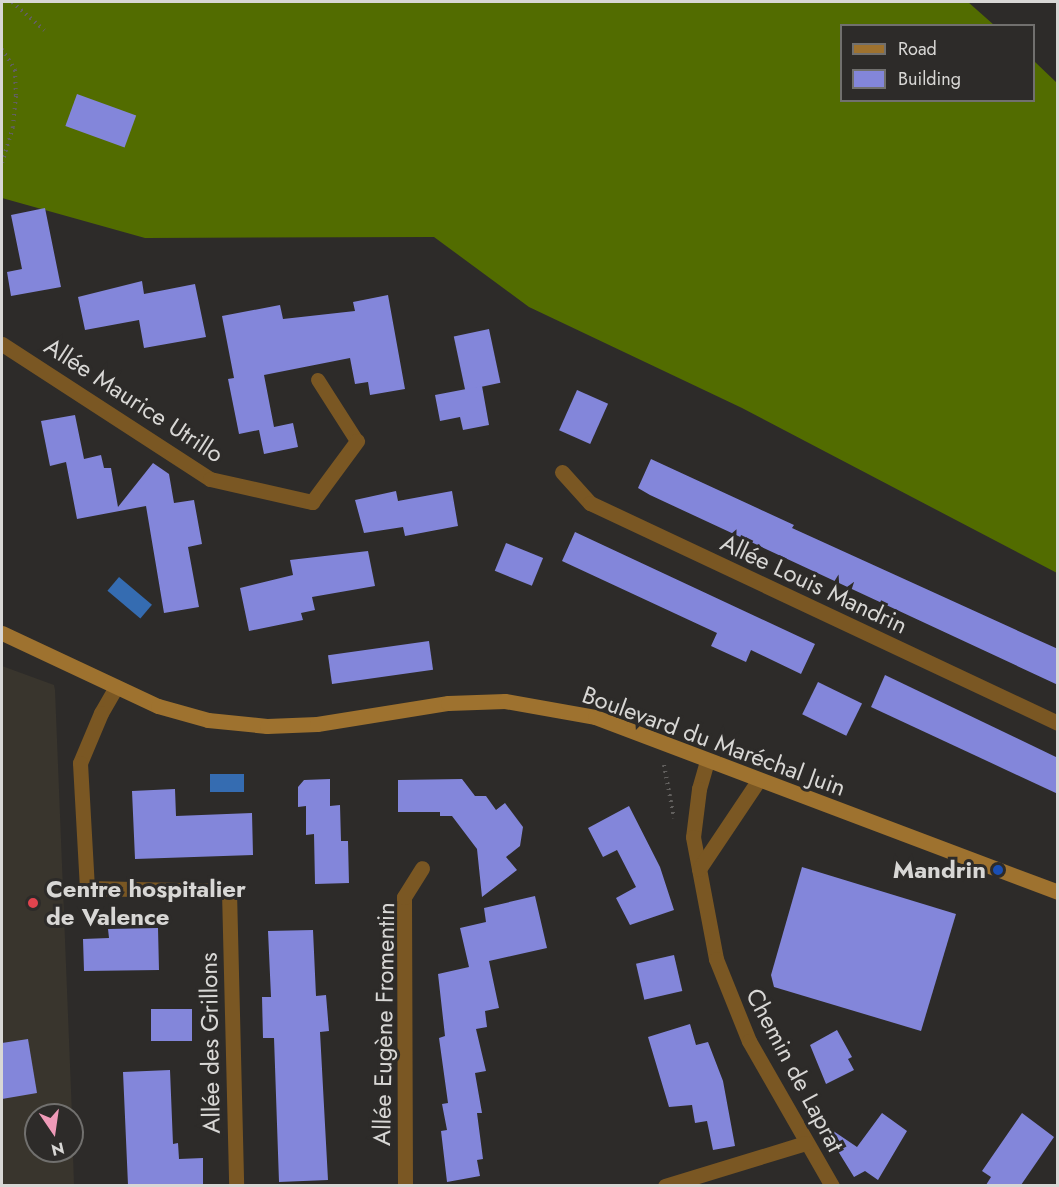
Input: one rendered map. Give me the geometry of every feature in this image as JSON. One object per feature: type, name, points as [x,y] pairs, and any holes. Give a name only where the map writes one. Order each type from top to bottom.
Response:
[{"type":"main road","name":"Boulevard du Maréchal Juin","points":[[2,633],[158,706],[208,720],[267,726],[317,724],[448,703],[505,701],[546,706],[594,717],[758,781],[1058,892]]},
{"type":"street","name":"Allée Maurice Utrillo","points":[[2,344],[210,479],[312,502],[357,441]]},
{"type":"street","name":"Allée Louis Mandrin","points":[[562,472],[590,503],[1058,723]]},
{"type":"street","name":"Allée des Grillons","points":[[116,687],[100,712],[80,763],[87,888],[229,891],[236,1185]]},
{"type":"street","name":"Chemin de Laprat","points":[[707,761],[702,778],[693,837],[716,960],[732,1002],[806,1143],[832,1185]]},
{"type":"street","points":[[699,869],[758,781]]},
{"type":"street","name":"Allée Eugène Fromentin","points":[[405,1185],[404,897],[422,868]]},
{"type":"street","points":[[665,1185],[806,1143]]},
{"type":"lane","name":"Allée Maurice Utrillo","points":[[318,380],[357,441]]},
{"type":"path","points":[[12,2],[45,30]]},
{"type":"path","points":[[2,50],[15,70],[16,96],[13,127],[2,164]]},
{"type":"path","points":[[654,761],[702,778]]},
{"type":"shaded area","name":"Centre hospitalier de Valence","points":[[2,666],[54,685],[55,690],[72,1103],[24,1103],[24,1163],[73,1163],[74,1185],[2,1185]]},
{"type":"green space","points":[[2,2],[968,2],[993,24],[840,24],[840,102],[1035,102],[1035,62],[1057,83],[1057,573],[742,408],[529,307],[434,237],[145,238],[2,198]]},
{"type":"water","points":[[119,577],[152,605],[140,618],[107,591]]},
{"type":"water","points":[[210,774],[244,774],[244,792],[210,792]]},
{"type":"building","points":[[77,94],[136,116],[125,147],[65,126]]},
{"type":"building","points":[[45,208],[61,287],[11,296],[7,272],[22,269],[11,215]]},
{"type":"building","points":[[142,281],[144,294],[195,284],[206,337],[144,348],[139,320],[85,330],[78,297]]},
{"type":"building","points":[[388,295],[405,389],[370,395],[368,382],[355,384],[350,358],[264,375],[274,427],[293,423],[298,447],[264,454],[259,430],[239,434],[228,379],[234,378],[222,316],[280,305],[283,319],[355,311],[353,302]]},
{"type":"building","points":[[489,329],[500,383],[465,390],[454,336]]},
{"type":"building","points":[[482,386],[489,425],[463,430],[460,417],[440,421],[435,395]]},
{"type":"building","points":[[577,390],[608,404],[590,444],[559,430]]},
{"type":"building","points":[[75,415],[84,459],[101,455],[104,468],[111,468],[118,507],[153,463],[169,474],[174,503],[194,500],[202,544],[188,547],[199,607],[164,613],[146,506],[77,519],[66,462],[50,466],[41,421]]},
{"type":"building","points":[[651,459],[794,525],[792,528],[1058,649],[1058,685],[650,495],[638,488]]},
{"type":"building","points":[[396,491],[398,501],[452,491],[458,526],[405,536],[403,527],[364,533],[355,500]]},
{"type":"building","points":[[575,532],[815,644],[801,674],[751,650],[746,662],[711,646],[717,633],[562,561]]},
{"type":"building","points":[[506,543],[543,558],[532,586],[495,571]]},
{"type":"building","points":[[368,551],[375,586],[312,597],[315,610],[301,613],[303,620],[249,631],[240,588],[293,575],[290,560]]},
{"type":"building","points":[[429,641],[433,670],[332,684],[328,655]]},
{"type":"building","points":[[885,675],[1058,758],[1058,794],[871,707]]},
{"type":"building","points":[[818,682],[862,703],[846,736],[802,714]]},
{"type":"building","points":[[330,779],[330,806],[340,805],[341,841],[348,841],[349,883],[315,884],[314,834],[306,835],[306,806],[298,807],[298,787],[304,780]]},
{"type":"building","points":[[462,779],[475,796],[486,796],[496,810],[505,803],[523,827],[520,846],[506,857],[517,870],[482,897],[477,849],[452,816],[440,816],[440,812],[398,812],[398,780]]},
{"type":"building","points":[[175,789],[176,816],[252,813],[253,855],[135,859],[132,791]]},
{"type":"building","points":[[629,806],[660,867],[674,910],[630,925],[616,898],[636,887],[617,850],[603,857],[588,828]]},
{"type":"building","points":[[802,867],[956,914],[921,1031],[774,987],[771,975]]},
{"type":"building","points":[[535,896],[547,948],[489,961],[499,1008],[485,1011],[487,1027],[476,1029],[486,1071],[475,1073],[482,1113],[477,1113],[483,1159],[477,1160],[480,1176],[447,1182],[441,1131],[447,1130],[442,1104],[448,1103],[439,1038],[445,1036],[438,974],[469,967],[460,928],[486,922],[484,908]]},
{"type":"building","points":[[158,928],[159,970],[84,971],[83,939],[109,938],[108,929]]},
{"type":"building","points":[[313,930],[316,996],[326,995],[329,1031],[320,1032],[328,1180],[279,1182],[274,1038],[263,1038],[262,997],[271,997],[268,931]]},
{"type":"building","points":[[674,955],[682,991],[644,1000],[636,964]]},
{"type":"building","points":[[151,1009],[192,1009],[192,1041],[151,1041]]},
{"type":"building","points":[[690,1024],[696,1045],[708,1042],[723,1081],[735,1146],[713,1150],[707,1121],[695,1123],[692,1105],[669,1107],[648,1037]]},
{"type":"building","points":[[837,1030],[852,1057],[848,1059],[854,1070],[826,1084],[810,1045]]},
{"type":"building","points":[[28,1039],[37,1093],[2,1099],[2,1043]]},
{"type":"building","points":[[170,1070],[173,1144],[178,1143],[179,1159],[203,1158],[203,1185],[128,1185],[123,1072]]},
{"type":"building","points":[[882,1113],[907,1131],[878,1180],[865,1171],[854,1177],[820,1122],[857,1147]]},
{"type":"building","points":[[1022,1113],[1054,1137],[1021,1185],[986,1185],[991,1177],[982,1171]]},
{"type":"place","name":"Mandrin","points":[[998,870]]},
{"type":"place","name":"Centre hospitalier de Valence","points":[[33,903]]}]
